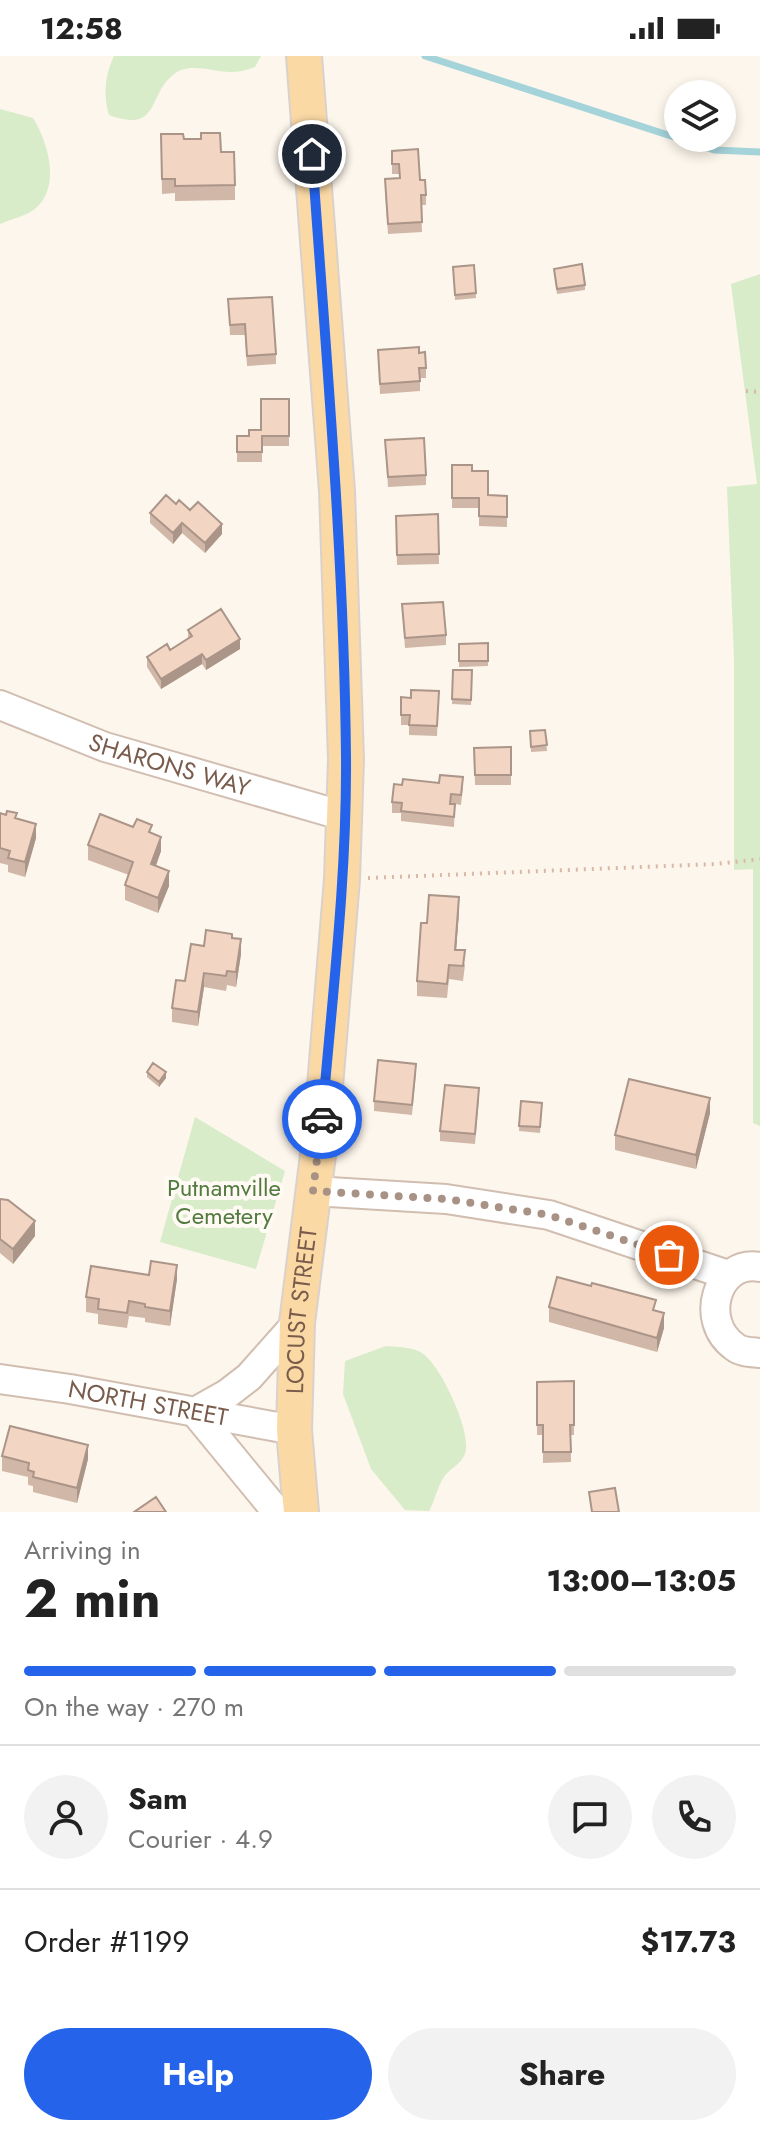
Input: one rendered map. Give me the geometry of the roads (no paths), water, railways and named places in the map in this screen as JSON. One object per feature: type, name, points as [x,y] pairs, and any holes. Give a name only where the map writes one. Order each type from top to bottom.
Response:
[{"type":"main road","name":"LOCUST STREET","points":[[301,1512],[294,1430],[297,1323],[322,1123],[342,879],[346,759],[337,491],[304,56]]},
{"type":"street","name":"SHARONS WAY","points":[[0,705],[105,747],[344,816]]},
{"type":"street","points":[[313,1191],[446,1199],[549,1215],[728,1275]]},
{"type":"street","points":[[760,1267],[752,1265],[728,1275],[714,1301],[717,1329],[737,1349],[760,1353]]},
{"type":"street","points":[[277,1512],[195,1412],[249,1377],[297,1323]]},
{"type":"street","name":"NORTH STREET","points":[[0,1379],[294,1430]]},
{"type":"waterway","points":[[425,56],[714,150],[760,152]]},
{"type":"park label","name":"Putnamville Cemetery","points":[[224,1202]]}]
